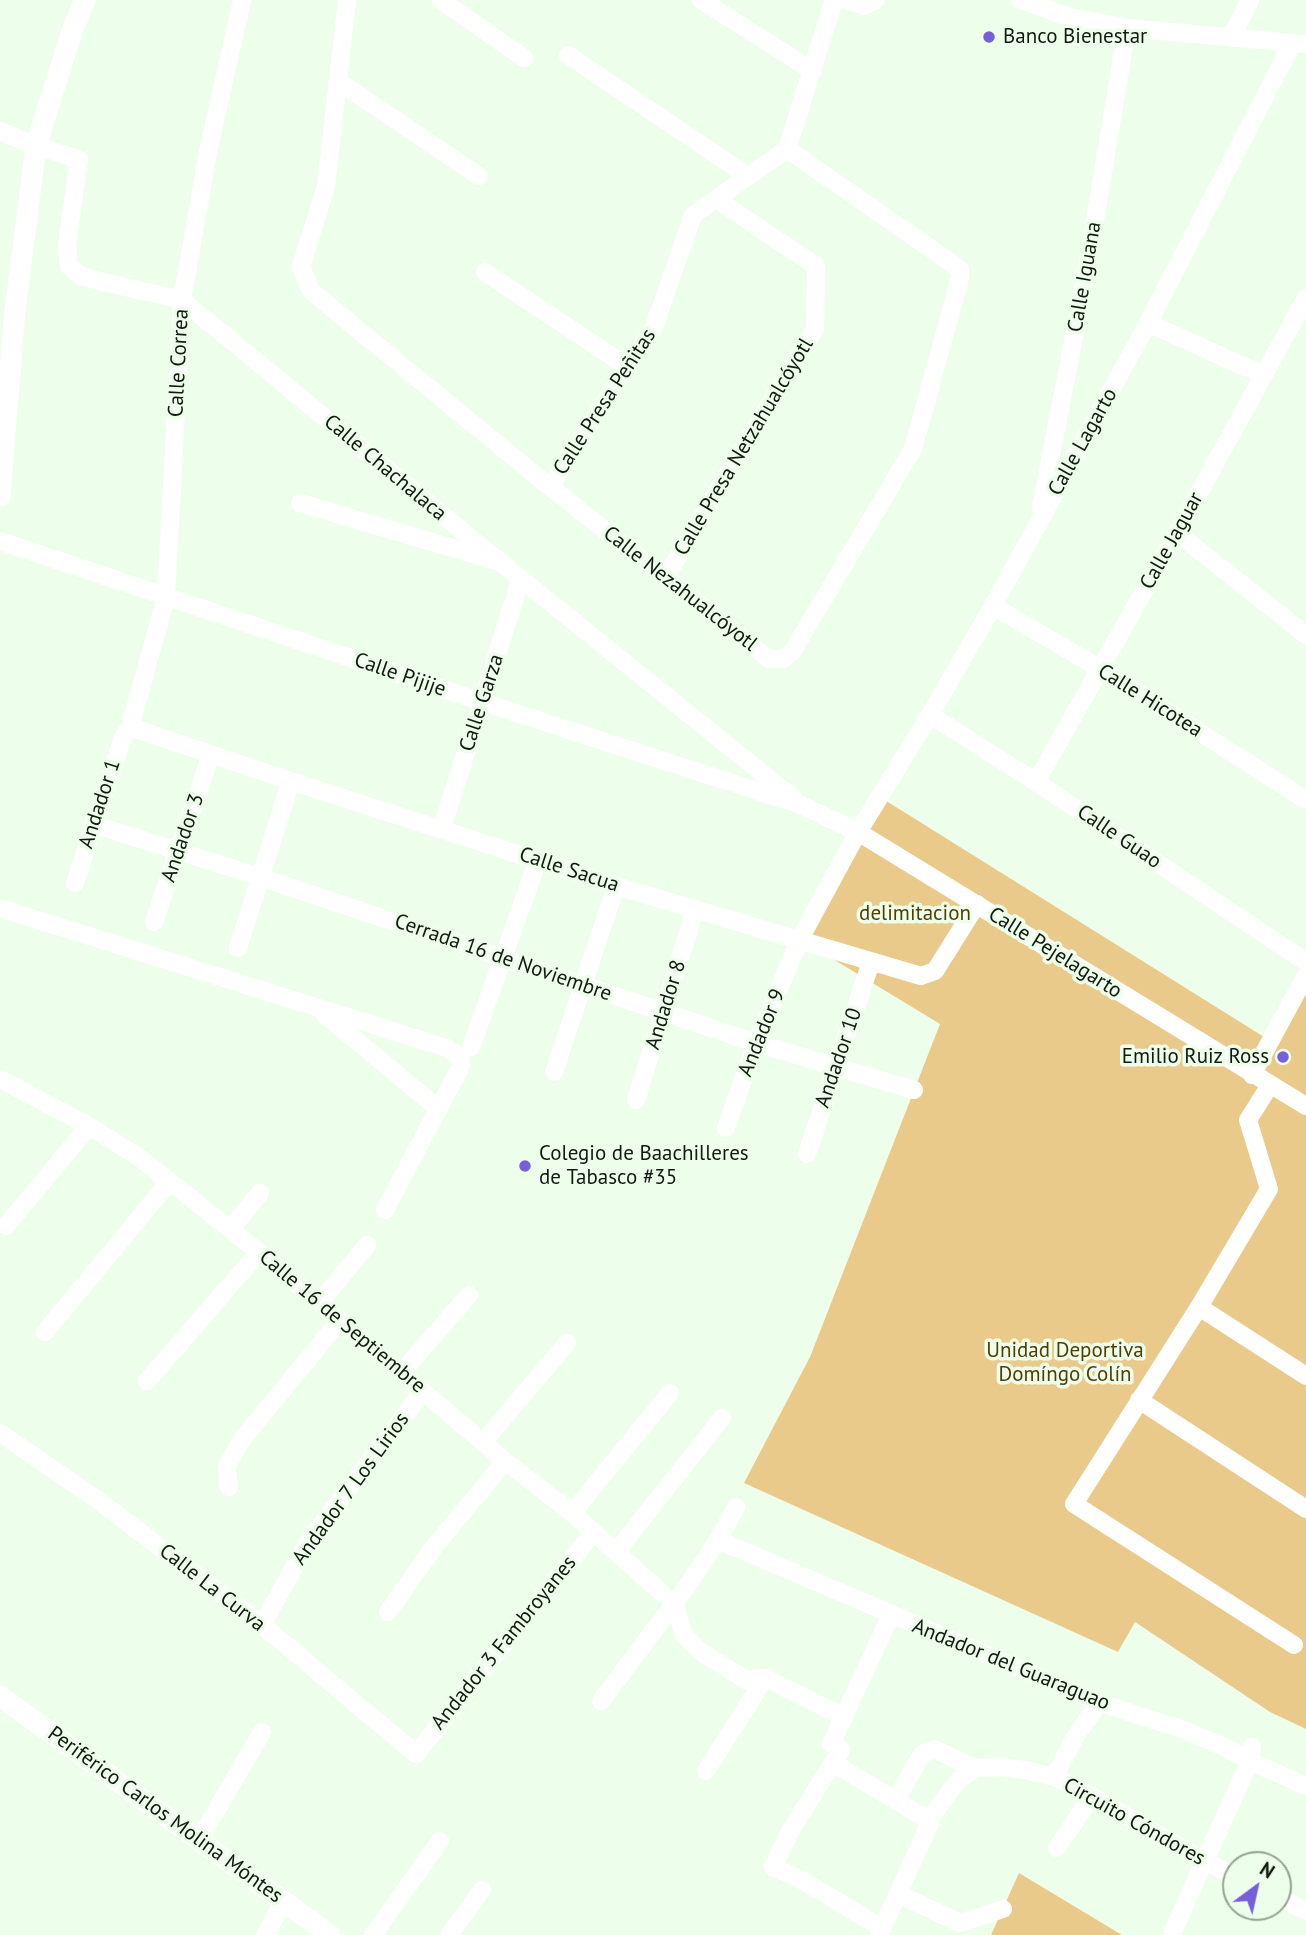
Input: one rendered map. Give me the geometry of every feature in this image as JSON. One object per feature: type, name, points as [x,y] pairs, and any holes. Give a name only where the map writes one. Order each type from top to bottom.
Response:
[{"type":"main road","points":[[0,496],[7,308],[36,146],[73,28],[85,0]]},
{"type":"main road","name":"Periférico Carlos Molina Móntes","points":[[0,1696],[330,1935]]},
{"type":"street","name":"Calle Correa","points":[[130,727],[166,597],[183,300],[208,152],[242,0]]},
{"type":"street","name":"Calle Nezahualcóyotl","points":[[347,0],[326,186],[301,268],[311,291],[550,487],[769,659],[783,659],[792,652],[913,449],[960,278],[960,270],[787,149]]},
{"type":"street","points":[[441,0],[524,58]]},
{"type":"street","points":[[701,0],[813,71]]},
{"type":"street","points":[[787,149],[834,0]]},
{"type":"street","points":[[846,0],[863,6],[876,0]]},
{"type":"street","points":[[1020,0],[1066,16],[1127,28],[1299,44]]},
{"type":"street","points":[[1231,38],[1250,0]]},
{"type":"street","name":"Calle Iguana","points":[[1037,524],[1086,274],[1127,28]]},
{"type":"street","name":"Calle Lagarto","points":[[858,832],[993,606],[1299,44]]},
{"type":"street","points":[[568,55],[748,176]]},
{"type":"street","points":[[339,82],[479,176]]},
{"type":"street","points":[[0,131],[36,146]]},
{"type":"street","name":"Calle Chachalaca","points":[[36,146],[79,159],[67,244],[69,265],[81,276],[183,300],[500,562],[801,805]]},
{"type":"street","name":"Calle Presa Peñitas","points":[[550,487],[654,327],[692,215],[787,149]]},
{"type":"street","name":"Calle Presa Netzahualcóyotl","points":[[665,578],[815,329],[816,266],[716,199]]},
{"type":"street","points":[[485,272],[628,367]]},
{"type":"street","name":"Calle Jaguar","points":[[1035,782],[1177,533],[1306,298]]},
{"type":"street","points":[[1148,323],[1263,375]]},
{"type":"street","points":[[300,503],[500,562]]},
{"type":"street","points":[[1177,533],[1306,635]]},
{"type":"street","name":"Calle Pijije","points":[[0,541],[801,805]]},
{"type":"street","name":"Calle Garza","points":[[442,828],[521,578]]},
{"type":"street","name":"Calle Hicotea","points":[[993,606],[1099,668],[1306,800]]},
{"type":"street","name":"Calle Guao","points":[[930,715],[1306,962]]},
{"type":"street","name":"Calle Sacua","points":[[130,727],[616,886],[921,976],[935,971],[977,904]]},
{"type":"street","name":"Andador 1","points":[[75,883],[125,732],[130,727]]},
{"type":"street","name":"Andador 3","points":[[154,922],[211,754]]},
{"type":"street","points":[[238,948],[291,781]]},
{"type":"street","name":"Calle Pejelagarto","points":[[801,805],[858,832],[1306,1106]]},
{"type":"street","name":"Cerrada 16 de Noviembre","points":[[93,824],[505,957],[756,1043],[914,1090]]},
{"type":"street","name":"Andador 9","points":[[726,1128],[756,1043],[800,939],[858,832]]},
{"type":"street","points":[[471,1047],[538,860]]},
{"type":"street","points":[[554,1072],[616,886]]},
{"type":"street","points":[[0,908],[447,1048],[454,1053],[460,1059],[461,1066],[385,1209]]},
{"type":"street","name":"Andador 8","points":[[636,1100],[695,910]]},
{"type":"street","name":"Andador 10","points":[[807,1154],[871,962]]},
{"type":"street","points":[[1252,1075],[1306,975]]},
{"type":"street","points":[[317,1008],[439,1109]]},
{"type":"street","name":"Calle 16 de Septiembre","points":[[0,1079],[89,1126],[140,1158],[170,1181],[320,1302],[505,1461],[572,1513],[669,1599]]},
{"type":"street","points":[[1270,1085],[1248,1120],[1269,1189],[1199,1307],[1074,1504],[1294,1644]]},
{"type":"street","points":[[6,1226],[89,1126]]},
{"type":"street","points":[[46,1332],[170,1181]]},
{"type":"street","points":[[231,1229],[260,1193]]},
{"type":"street","points":[[320,1302],[367,1245]]},
{"type":"street","points":[[147,1381],[259,1252]]},
{"type":"street","points":[[402,1372],[469,1295]]},
{"type":"street","points":[[1199,1307],[1306,1376]]},
{"type":"street","points":[[229,1487],[227,1466],[240,1442],[340,1320]]},
{"type":"street","points":[[484,1442],[567,1343]]},
{"type":"street","name":"Andador 7 Los Lirios","points":[[262,1625],[308,1542],[423,1391]]},
{"type":"street","points":[[572,1513],[670,1393]]},
{"type":"street","points":[[1139,1400],[1306,1509]]},
{"type":"street","points":[[616,1552],[722,1418]]},
{"type":"street","name":"Calle La Curva","points":[[0,1433],[94,1498],[262,1625],[416,1754]]},
{"type":"street","points":[[388,1612],[434,1547],[505,1461]]},
{"type":"street","points":[[601,1701],[669,1599],[718,1540],[736,1507]]},
{"type":"street","name":"Andador 3 Fambroyanes","points":[[416,1754],[593,1533]]},
{"type":"street","name":"Andador del Guaraguao","points":[[718,1540],[1100,1703],[1251,1754],[1306,1786]]},
{"type":"street","points":[[669,1599],[684,1635],[701,1652],[746,1680],[765,1678],[844,1717]]},
{"type":"street","points":[[891,1615],[831,1744],[841,1750],[792,1828],[773,1867],[802,1880],[880,1932],[937,1808],[959,1780],[975,1768],[933,1749],[922,1754],[896,1800]]},
{"type":"street","points":[[706,1771],[765,1678]]},
{"type":"street","points":[[1054,1777],[1078,1732],[1100,1703]]},
{"type":"street","points":[[199,1840],[262,1732]]},
{"type":"street","points":[[1173,1931],[1206,1862],[1251,1754]]},
{"type":"street","points":[[833,1763],[930,1821]]},
{"type":"street","name":"Circuito Cóndores","points":[[975,1768],[1001,1767],[1054,1777],[1222,1870]]},
{"type":"street","points":[[1057,1848],[1092,1796]]},
{"type":"street","points":[[373,1935],[440,1841]]},
{"type":"street","points":[[449,1935],[482,1890]]},
{"type":"street","points":[[898,1894],[960,1923],[1003,1909]]},
{"type":"street","points":[[265,1935],[284,1901]]},
{"type":"green space","name":"Unidad Deportiva Domíngo Colín","points":[[880,797],[1269,1040],[1306,975],[1306,1729],[1270,1712],[1135,1622],[1118,1652],[744,1483],[810,1357],[940,1024],[800,939]]},
{"type":"green space","points":[[1019,1873],[1122,1935],[991,1935]]},
{"type":"place","name":"Banco Bienestar","points":[[989,37]]},
{"type":"place","name":"Emilio Ruiz Ross","points":[[1283,1057]]},
{"type":"place","name":"Colegio de Baachilleres de Tabasco #35","points":[[525,1166]]},
{"type":"park label","name":"delimitacion","points":[[915,914]]}]
